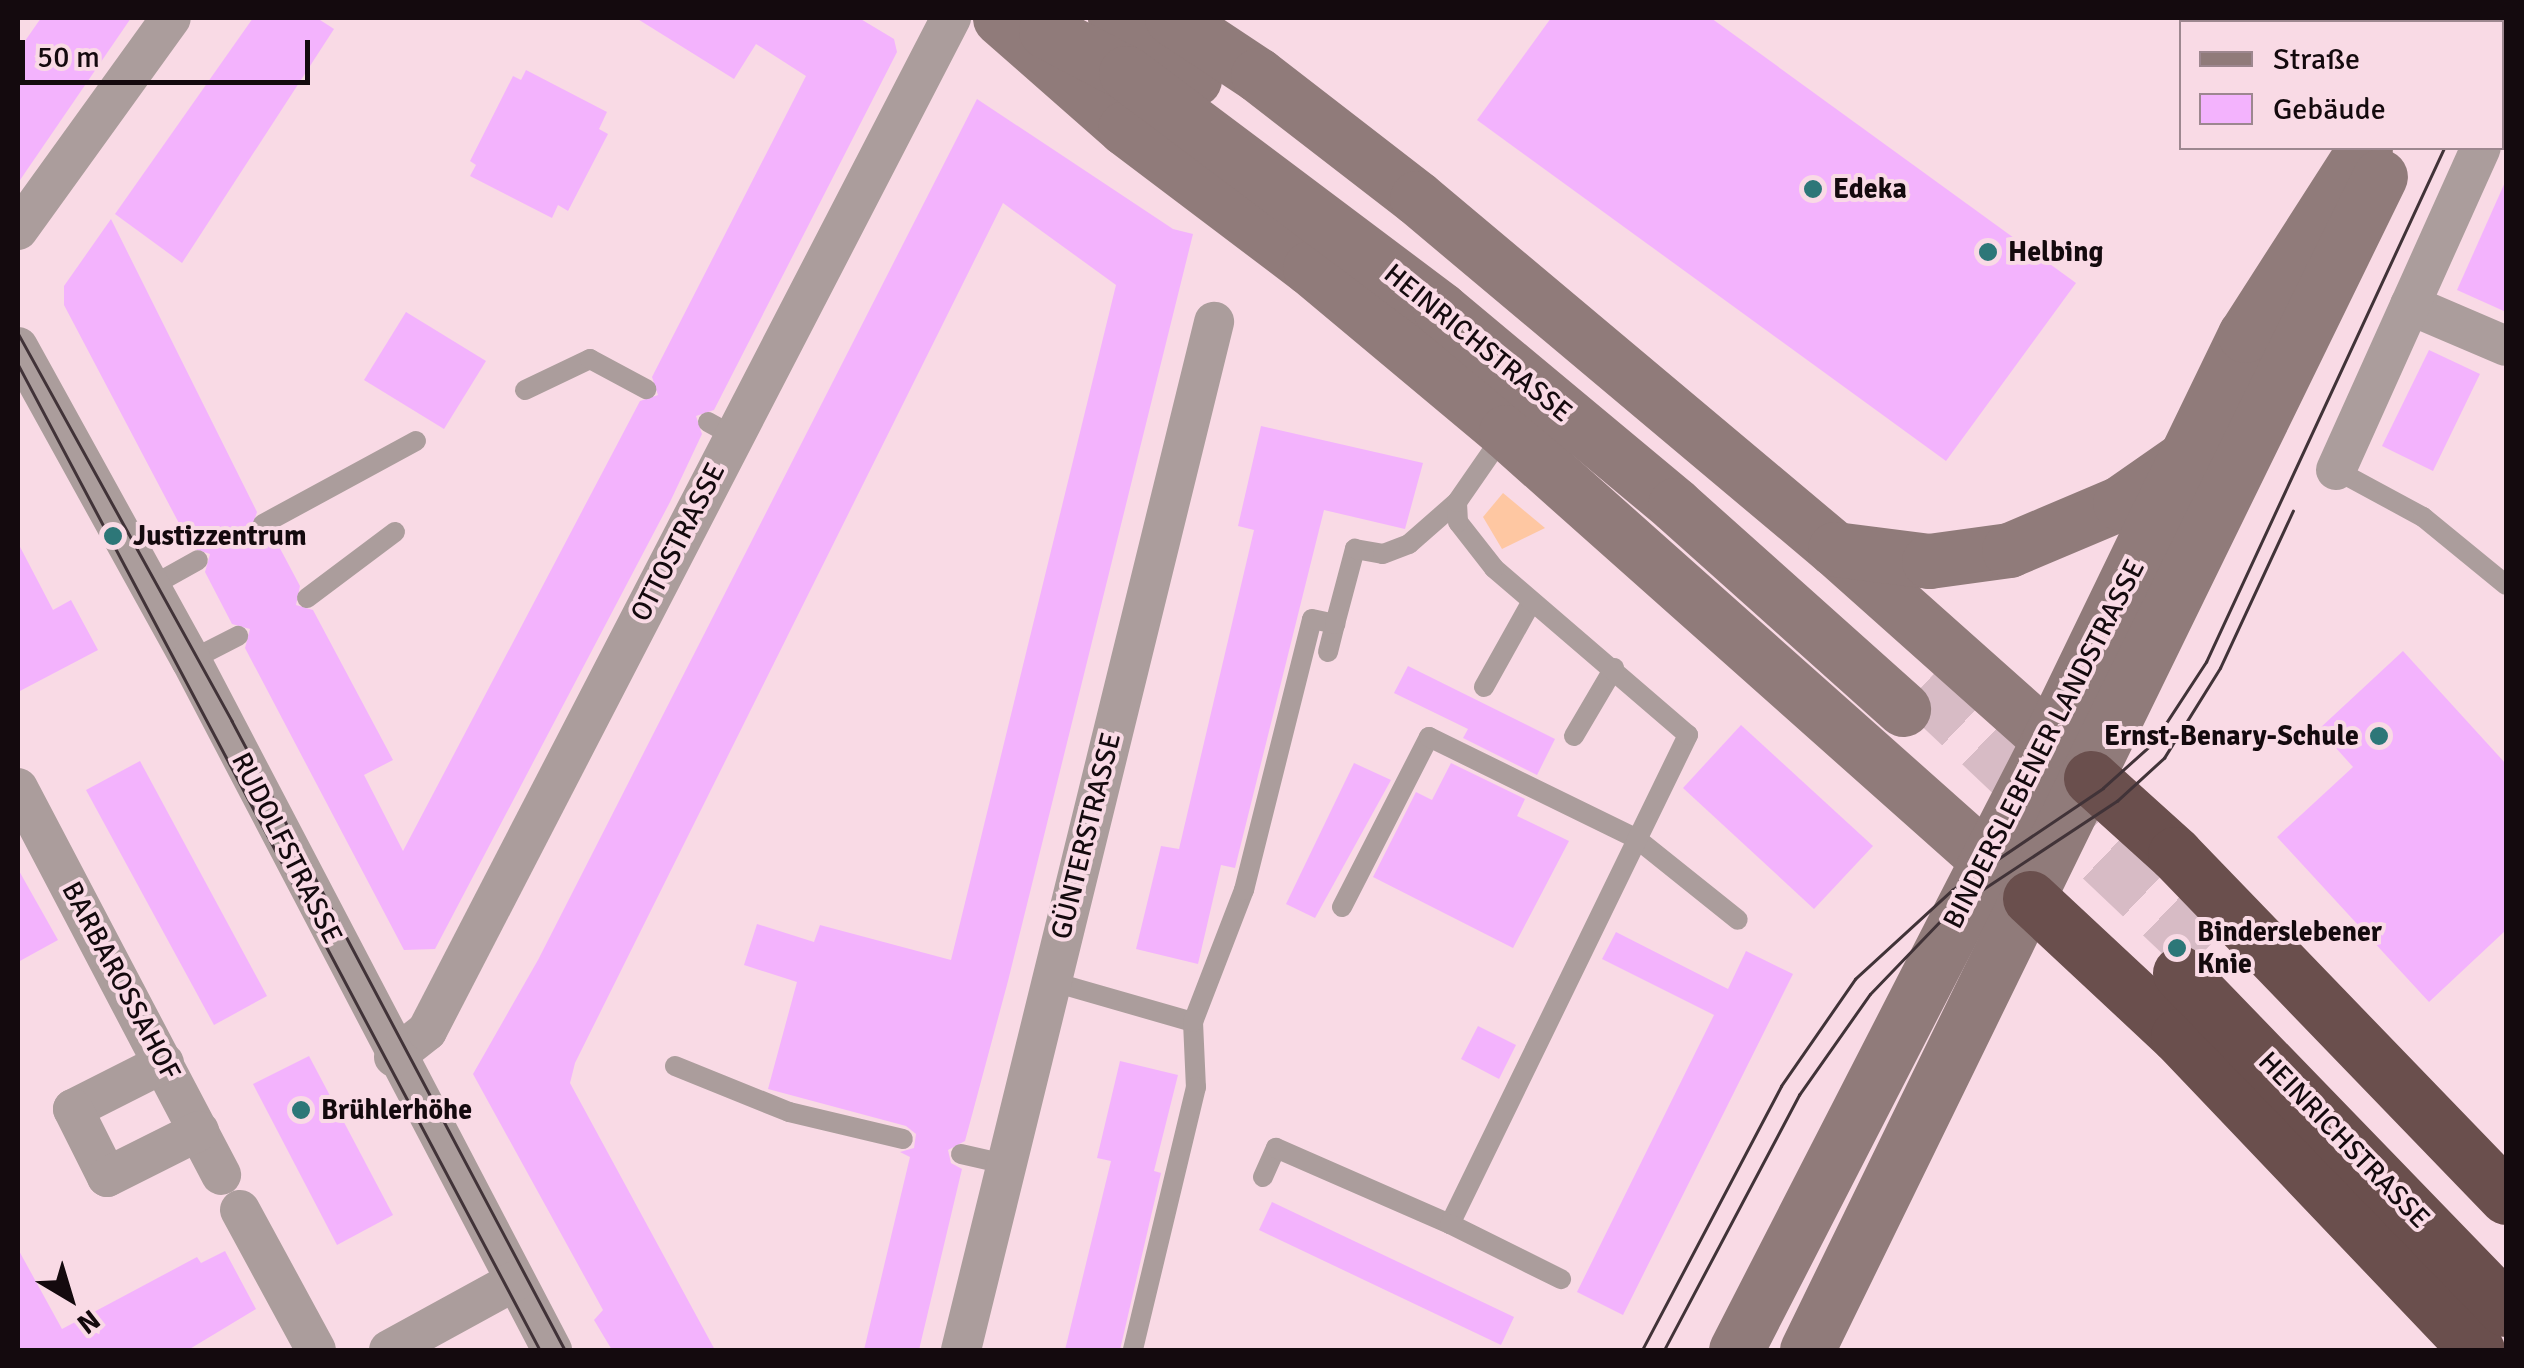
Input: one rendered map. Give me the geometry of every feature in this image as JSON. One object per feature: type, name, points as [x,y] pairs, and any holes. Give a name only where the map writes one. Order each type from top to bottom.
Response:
[{"type":"highway","points":[[2091,778],[2185,864],[2506,1197]]},
{"type":"highway","points":[[2030,898],[2178,1036],[2476,1350]]},
{"type":"highway","name":"HEINRICHSTRASSE","points":[[2506,1268],[2191,963],[2506,1309]]},
{"type":"main road","name":"HEINRICHSTRASSE","points":[[1000,18],[1125,128],[1310,268],[1506,432],[2030,898]]},
{"type":"main road","name":"HEINRICHSTRASSE","points":[[1022,18],[1126,73],[1440,309],[1912,698],[1483,305],[1114,18]]},
{"type":"main road","points":[[1172,18],[1258,74],[1585,337],[1835,549],[2091,778]]},
{"type":"main road","name":"BINDERSLEBENER LANDSTRASSE","points":[[1736,1350],[2049,740],[2245,335],[2365,150]]},
{"type":"main road","name":"BINDERSLEBENER LANDSTRASSE","points":[[1807,1350],[2091,778],[2392,150]]},
{"type":"main road","points":[[1835,549],[1929,561],[2009,550],[2105,510],[2188,455]]},
{"type":"street","points":[[18,230],[171,18]]},
{"type":"street","name":"OTTOSTRASSE","points":[[394,1056],[427,1030],[721,429],[951,18]]},
{"type":"street","points":[[2336,470],[2480,150]]},
{"type":"street","points":[[2410,305],[2506,346]]},
{"type":"street","name":"GÜNTERSTRASSE","points":[[960,1350],[1214,322]]},
{"type":"street","name":"RUDOLFSTRASSE","points":[[18,348],[191,660],[394,1056],[552,1350]]},
{"type":"street","name":"BARBAROSSAHOF","points":[[18,788],[222,1175]]},
{"type":"street","points":[[164,1063],[73,1110],[107,1178],[199,1131]]},
{"type":"street","points":[[240,1210],[316,1350]]},
{"type":"street","points":[[389,1350],[515,1282]]},
{"type":"lane","points":[[525,390],[590,359],[646,389]]},
{"type":"lane","points":[[1328,652],[1355,550],[1384,554],[1409,544],[1457,502],[1506,432]]},
{"type":"lane","points":[[263,524],[416,441]]},
{"type":"lane","points":[[2336,470],[2423,517],[2506,585]]},
{"type":"lane","points":[[1450,1224],[1688,735],[1532,601],[1470,539],[1458,522],[1457,502]]},
{"type":"lane","points":[[307,598],[395,532]]},
{"type":"lane","points":[[148,588],[198,560]]},
{"type":"lane","points":[[1484,688],[1532,601]]},
{"type":"lane","points":[[1133,1350],[1196,1088],[1194,1022],[1244,890],[1312,619],[1335,624]]},
{"type":"lane","points":[[191,660],[238,636]]},
{"type":"lane","points":[[1574,736],[1614,668]]},
{"type":"lane","points":[[1342,907],[1429,737],[1638,838],[1738,920]]},
{"type":"lane","points":[[1050,981],[1194,1022]]},
{"type":"lane","points":[[675,1066],[789,1112],[904,1139]]},
{"type":"lane","points":[[1263,1177],[1276,1148],[1450,1224],[1562,1279]]},
{"type":"lane","points":[[962,1154],[1005,1164]]},
{"type":"shaded area","points":[[1503,493],[1545,528],[1502,549],[1483,517]]},
{"type":"building","points":[[41,18],[131,18],[18,183],[18,51]]},
{"type":"building","points":[[253,18],[317,18],[334,29],[182,263],[115,214]]},
{"type":"building","points":[[636,18],[859,18],[894,39],[897,52],[714,410],[696,416],[702,434],[670,502],[435,949],[404,950],[245,648],[250,629],[232,624],[205,572],[210,554],[192,548],[64,305],[64,286],[111,219],[257,512],[251,530],[275,539],[300,586],[296,605],[313,610],[393,760],[364,775],[403,851],[640,401],[658,395],[652,377],[806,76],[756,44],[734,79]]},
{"type":"building","points":[[1551,18],[1711,18],[2076,283],[1946,461],[1477,120]]},
{"type":"building","points":[[526,70],[607,112],[599,129],[608,134],[568,211],[558,205],[552,218],[470,176],[476,165],[470,161],[513,76],[521,80]]},
{"type":"building","points":[[977,99],[1173,229],[1193,234],[1008,981],[965,1141],[948,1150],[951,1163],[962,1169],[919,1350],[864,1350],[910,1157],[900,1152],[914,1148],[916,1134],[906,1126],[768,1089],[797,982],[744,965],[757,924],[814,942],[820,925],[951,960],[1116,285],[1003,203],[575,1063],[570,1083],[715,1350],[612,1350],[594,1320],[603,1310],[473,1074],[538,960]]},
{"type":"building","points":[[2506,180],[2506,312],[2457,290]]},
{"type":"building","points":[[406,312],[486,361],[444,429],[364,380]]},
{"type":"building","points":[[2429,350],[2480,374],[2433,471],[2382,446]]},
{"type":"building","points":[[1261,426],[1423,463],[1405,529],[1324,510],[1235,868],[1221,865],[1198,964],[1136,949],[1161,846],[1179,849],[1254,530],[1238,526]]},
{"type":"building","points":[[18,543],[53,610],[71,600],[98,650],[18,692]]},
{"type":"building","points":[[2403,651],[2506,764],[2506,930],[2429,1002],[2277,837],[2353,767],[2319,729]]},
{"type":"building","points":[[1408,666],[1555,739],[1537,775],[1463,738],[1468,729],[1394,693]]},
{"type":"building","points":[[1741,725],[1873,846],[1814,909],[1683,788]]},
{"type":"building","points":[[140,761],[267,996],[214,1025],[86,790]]},
{"type":"building","points":[[1354,763],[1391,780],[1315,918],[1286,904]]},
{"type":"building","points":[[1451,763],[1525,799],[1517,816],[1569,841],[1513,948],[1373,877],[1416,792],[1432,800]]},
{"type":"building","points":[[18,869],[58,940],[18,962]]},
{"type":"building","points":[[1616,932],[1728,989],[1746,951],[1793,974],[1623,1315],[1577,1292],[1714,1015],[1602,959]]},
{"type":"building","points":[[1478,1026],[1516,1045],[1499,1079],[1461,1059]]},
{"type":"building","points":[[309,1056],[393,1215],[337,1245],[253,1084]]},
{"type":"building","points":[[1120,1061],[1178,1075],[1154,1171],[1161,1173],[1120,1350],[1065,1350],[1111,1161],[1097,1158]]},
{"type":"building","points":[[1272,1202],[1514,1317],[1501,1345],[1259,1230]]},
{"type":"building","points":[[18,1249],[62,1329],[197,1257],[201,1263],[225,1251],[256,1309],[188,1350],[18,1350]]},
{"type":"tunnel","points":[[1921,687],[2202,953]]},
{"type":"tram line","points":[[2504,48],[2506,43]]},
{"type":"tram line","points":[[1642,1350],[1781,1086],[1855,979],[1952,890],[2103,788],[2153,743],[2206,662],[2443,150]]},
{"type":"tram line","points":[[18,333],[232,721],[565,1350]]},
{"type":"tram line","points":[[18,364],[540,1350]]},
{"type":"tram line","points":[[1664,1350],[1799,1095],[1870,994],[1950,911],[2117,801],[2164,758],[2220,668],[2293,511]]},
{"type":"place","name":"Edeka","points":[[1813,189]]},
{"type":"place","name":"Helbing","points":[[1988,252]]},
{"type":"place","name":"Justizzentrum","points":[[113,536]]},
{"type":"place","name":"Ernst-Benary-Schule","points":[[2379,736]]},
{"type":"place","name":"Binderslebener Knie","points":[[2177,948]]},
{"type":"place","name":"Brühlerhöhe","points":[[301,1110]]}]
